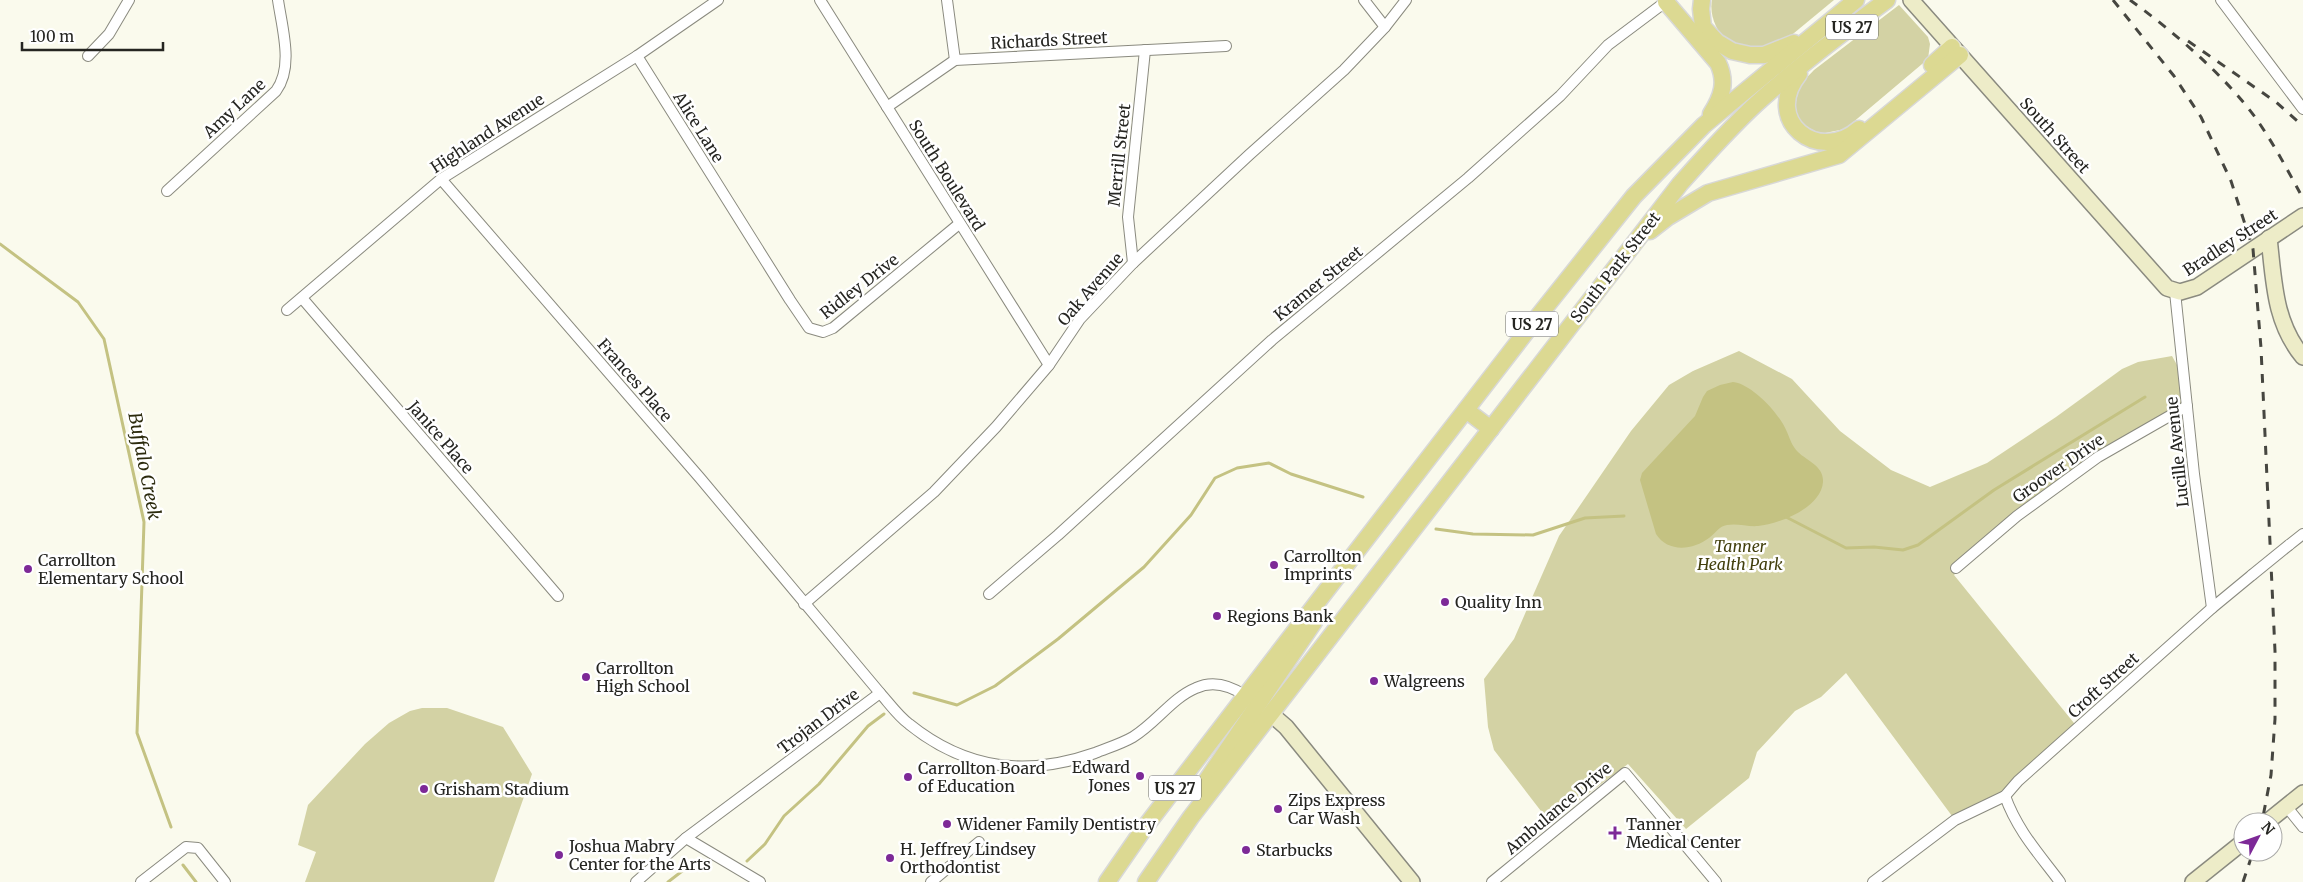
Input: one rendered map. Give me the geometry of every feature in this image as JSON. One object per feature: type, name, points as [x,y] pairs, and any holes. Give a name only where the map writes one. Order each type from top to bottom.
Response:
[{"type":"main road","points":[[1702,0],[1703,27]]},
{"type":"main road","name":"South Park Street","points":[[1252,701],[1324,594],[1634,196],[1704,125],[1856,0]]},
{"type":"main road","name":"South Park Street","points":[[1271,714],[1627,250],[1680,184],[1714,145],[1756,104],[1816,54],[1887,0]]},
{"type":"main road","points":[[1670,1],[1703,27],[1724,47],[1750,55],[1771,53],[1814,34]]},
{"type":"main road","points":[[1670,1],[1721,69],[1723,82],[1721,96],[1704,125]]},
{"type":"main road","points":[[1816,54],[1791,84],[1787,94],[1787,112],[1799,132],[1813,139],[1828,142],[1844,138],[1856,132],[1956,51]]},
{"type":"main road","points":[[1627,250],[1668,217],[1708,193],[1840,155],[1956,51]]},
{"type":"main road","points":[[1466,410],[1491,429]]},
{"type":"main road","points":[[1191,817],[1200,790],[1252,701],[1271,714]]},
{"type":"main road","name":"US 27","points":[[1107,882],[1145,827],[1252,701]]},
{"type":"main road","name":"US 27","points":[[1146,882],[1191,817],[1271,714]]},
{"type":"street","points":[[88,56],[109,34],[129,0]]},
{"type":"street","name":"Amy Lane","points":[[167,191],[276,91],[283,81],[285,49],[278,0]]},
{"type":"street","name":"Highland Avenue","points":[[287,310],[441,179],[637,56],[718,0]]},
{"type":"street","name":"South Boulevard","points":[[820,0],[1048,365]]},
{"type":"street","points":[[887,107],[955,60],[947,0]]},
{"type":"street","points":[[1364,0],[1385,27]]},
{"type":"street","name":"Oak Avenue","points":[[804,604],[934,492],[996,427],[1048,365],[1080,319],[1132,263],[1249,154],[1344,70],[1385,27],[1406,0]]},
{"type":"street","points":[[2221,0],[2303,109]]},
{"type":"street","name":"Kramer Street","points":[[989,594],[1058,535],[1272,340],[1468,178],[1560,96],[1608,45],[1670,1]]},
{"type":"street","name":"South Street","points":[[1915,5],[2160,283],[2175,292]]},
{"type":"street","name":"Richards Street","points":[[955,60],[1226,46]]},
{"type":"street","name":"Merrill Street","points":[[1132,263],[1128,216],[1145,50]]},
{"type":"street","name":"Alice Lane","points":[[637,56],[736,214]]},
{"type":"street","name":"Frances Place","points":[[441,179],[700,478],[880,693]]},
{"type":"street","name":"Ridley Drive","points":[[736,214],[809,328],[823,332],[833,328],[857,310],[959,224]]},
{"type":"street","name":"Bradley Street","points":[[2175,292],[2187,291],[2197,287],[2303,216]]},
{"type":"street","points":[[2269,238],[2276,303],[2286,330],[2303,357]]},
{"type":"street","name":"Lucille Avenue","points":[[2175,292],[2194,474],[2212,608]]},
{"type":"street","name":"Janice Place","points":[[302,298],[558,596]]},
{"type":"street","name":"Groover Drive","points":[[1956,568],[2016,516],[2098,457],[2187,406]]},
{"type":"street","name":"Croft Street","points":[[2005,796],[2018,781],[2212,608],[2303,534]]},
{"type":"street","name":"Trojan Drive","points":[[636,882],[686,838],[880,693],[907,723],[929,739],[952,751],[978,761],[996,765],[1033,767],[1071,761],[1131,738],[1150,727],[1182,696],[1196,688],[1210,684],[1224,686],[1252,701]]},
{"type":"street","points":[[1271,714],[1286,728],[1412,882]]},
{"type":"street","name":"Ambulance Drive","points":[[1492,882],[1625,773],[1716,882]]},
{"type":"street","points":[[2279,812],[2303,793]]},
{"type":"street","points":[[1873,882],[1955,820],[2005,796],[2012,817],[2020,830],[2060,882]]},
{"type":"street","points":[[2286,806],[2303,827]]},
{"type":"street","points":[[686,838],[760,882]]},
{"type":"street","points":[[931,882],[979,842]]},
{"type":"street","points":[[141,882],[186,848],[198,848],[225,882]]},
{"type":"street","points":[[2193,882],[2233,850]]},
{"type":"green space","points":[[1712,0],[1834,0],[1782,43],[1763,50],[1726,42],[1715,22],[1711,6]]},
{"type":"green space","points":[[1899,5],[1928,37],[1930,44],[1928,59],[1845,129],[1820,134],[1802,124],[1794,112],[1798,94],[1805,80],[1814,70]]},
{"type":"green space","name":"Tanner Health Park","points":[[1739,351],[1792,379],[1840,431],[1891,470],[1930,487],[1987,463],[2056,417],[2122,369],[2138,362],[2172,356],[2177,365],[2187,406],[2037,495],[1986,541],[1954,575],[2078,728],[2005,796],[1955,820],[1846,673],[1821,697],[1795,711],[1757,752],[1749,778],[1686,829],[1628,764],[1570,807],[1544,815],[1494,750],[1488,727],[1484,679],[1514,639],[1559,536],[1631,431],[1669,385],[1693,371]]},
{"type":"green space","name":"Grisham Stadium","points":[[422,708],[447,708],[503,727],[532,774],[494,882],[305,882],[316,852],[298,845],[308,805],[365,744],[389,723],[410,711]]},
{"type":"shaded area","points":[[1733,382],[1757,394],[1772,409],[1796,450],[1821,472],[1823,482],[1820,491],[1815,500],[1807,507],[1777,522],[1758,526],[1727,525],[1696,545],[1681,548],[1674,547],[1661,540],[1656,534],[1640,480],[1642,473],[1695,416],[1707,391]]},
{"type":"waterway","name":"Buffalo Creek","points":[[0,244],[78,302],[104,339],[144,522],[137,733],[171,827]]},
{"type":"waterway","points":[[1786,517],[1846,548],[1874,547],[1903,550],[1918,545],[1994,490],[2145,397]]},
{"type":"waterway","points":[[914,693],[957,705],[995,686],[1058,639],[1144,567],[1191,515],[1215,478],[1237,468],[1269,463],[1291,474],[1363,497]]},
{"type":"waterway","points":[[1436,529],[1473,534],[1533,535],[1585,518],[1624,516]]},
{"type":"waterway","points":[[747,861],[765,844],[784,816],[819,784],[868,726],[884,714]]},
{"type":"waterway","points":[[668,882],[694,862],[704,864]]},
{"type":"waterway","name":"Buffalo Creek","points":[[183,865],[196,882]]},
{"type":"railway","points":[[2113,0],[2174,76],[2201,117],[2231,181],[2253,249],[2261,348],[2275,651],[2275,719],[2271,775],[2264,812]]},
{"type":"railway","points":[[2130,0],[2197,54],[2228,85],[2255,117],[2300,193]]},
{"type":"railway","points":[[2188,41],[2276,102],[2303,126]]},
{"type":"railway","points":[[2243,882],[2250,862]]},
{"type":"place","name":"Carrollton Imprints","points":[[1274,565]]},
{"type":"place","name":"Carrollton Elementary School","points":[[28,569]]},
{"type":"place","name":"Quality Inn","points":[[1445,602]]},
{"type":"place","name":"Regions Bank","points":[[1217,616]]},
{"type":"place","name":"Carrollton High School","points":[[586,677]]},
{"type":"place","name":"Walgreens","points":[[1374,681]]},
{"type":"place","name":"Edward Jones","points":[[1140,776]]},
{"type":"place","name":"Carrollton Board of Education","points":[[908,777]]},
{"type":"place","name":"Grisham Stadium","points":[[424,789]]},
{"type":"place","name":"Zips Express Car Wash","points":[[1278,809]]},
{"type":"place","name":"Widener Family Dentistry","points":[[947,824]]},
{"type":"place","name":"Tanner Medical Center","points":[[1615,833]]},
{"type":"place","name":"Starbucks","points":[[1246,850]]},
{"type":"place","name":"Joshua Mabry Center for the Arts","points":[[559,855]]},
{"type":"place","name":"H. Jeffrey Lindsey Orthodontist","points":[[890,858]]}]
